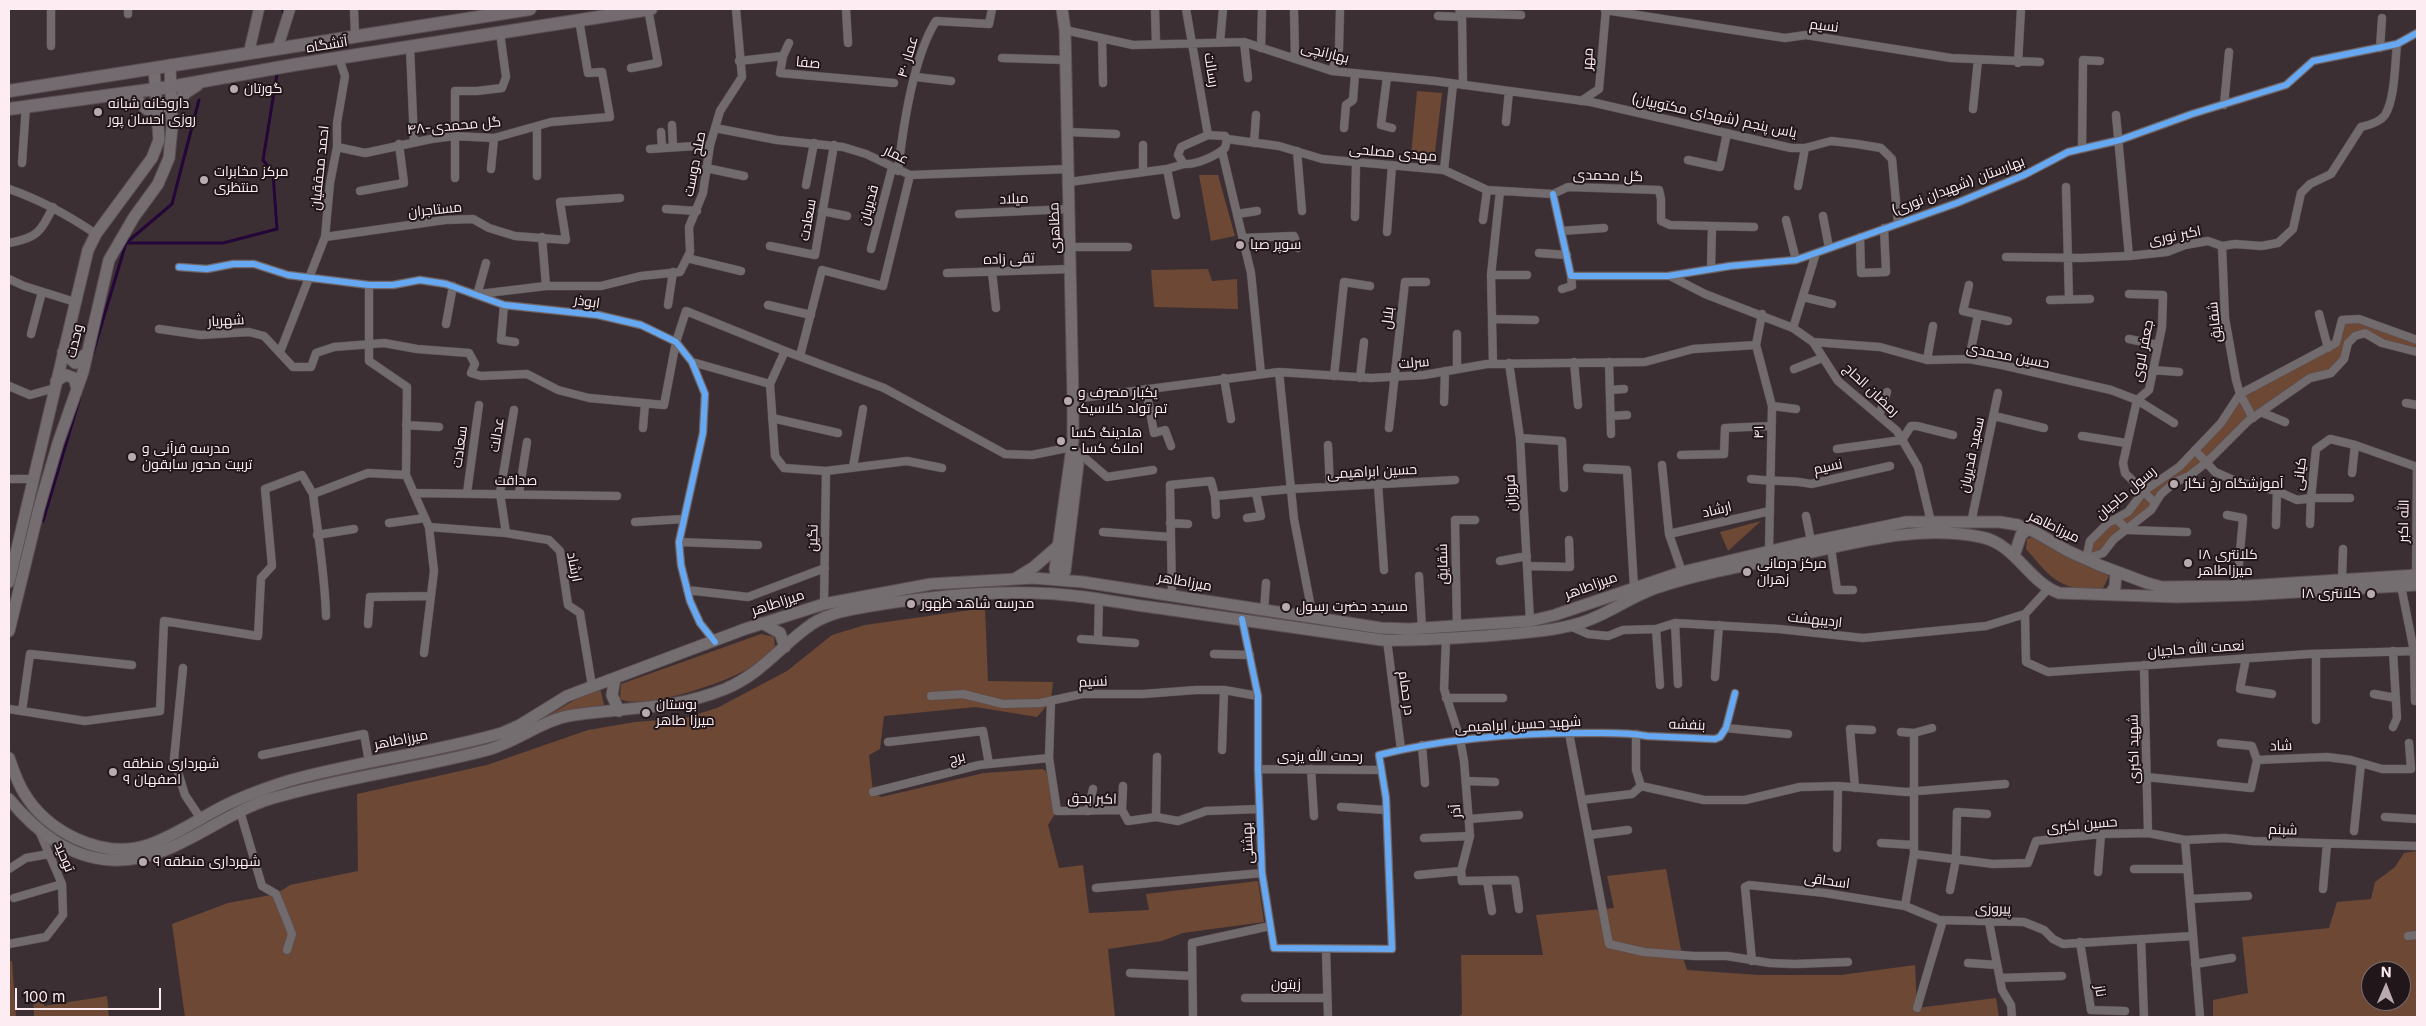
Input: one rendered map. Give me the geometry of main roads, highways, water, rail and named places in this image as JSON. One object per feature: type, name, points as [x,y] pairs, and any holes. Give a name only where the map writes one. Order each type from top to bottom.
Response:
[{"type":"main road","name":"آتشگاه","points":[[9,91],[278,47],[530,9]]},
{"type":"main road","name":"آتشگاه","points":[[9,109],[202,82],[649,9]]},
{"type":"main road","name":"مظاهری","points":[[1057,579],[1055,569],[1072,447],[1073,400],[1072,270],[1065,30],[1062,9]]},
{"type":"main road","name":"وحدت","points":[[9,631],[39,508],[88,354],[110,260],[134,217],[164,174],[170,148],[170,65]]},
{"type":"main road","name":"وحدت","points":[[9,582],[84,263],[96,234],[152,158],[159,140],[159,118],[154,68]]},
{"type":"main road","points":[[170,111],[186,92],[202,82]]},
{"type":"main road","points":[[127,93],[159,118]]},
{"type":"main road","points":[[63,352],[76,363],[88,354]]},
{"type":"main road","points":[[55,384],[66,375],[74,378],[77,389]]},
{"type":"main road","name":"مظاهری","points":[[1057,579],[1065,571],[1078,464],[1072,447]]},
{"type":"main road","name":"میرزاطاهر","points":[[9,758],[24,793],[40,813],[61,831],[93,845],[112,848],[146,846],[202,819],[222,807],[265,789],[369,762],[502,733],[520,725],[567,696],[762,623],[824,604],[932,584],[1016,578],[1057,579],[1381,628],[1422,629],[1457,627],[1530,621],[1563,613],[1682,572],[1886,525],[1931,522],[2000,522],[2028,529],[2116,572],[2162,587],[2237,586],[2342,579],[2417,578]]},
{"type":"main road","points":[[2014,556],[2020,535],[2028,529]]},
{"type":"main road","name":"میرزاطاهر","points":[[9,799],[40,833],[60,845],[91,858],[131,859],[164,851],[240,811],[271,798],[350,778],[486,750],[509,743],[557,719],[573,715],[619,712],[663,706],[722,690],[743,681],[766,665],[785,647],[823,618],[881,605],[980,594],[1056,595],[1099,599],[1387,640],[1411,641],[1533,632],[1569,626],[1592,618],[1658,587],[1889,535],[1932,531],[1964,534],[1996,541],[2048,589],[2059,593],[2110,594]]},
{"type":"main road","points":[[1016,578],[1034,567],[1058,546]]},
{"type":"main road","points":[[1066,558],[1083,582]]},
{"type":"main road","points":[[2110,594],[2115,587],[2116,572]]},
{"type":"main road","points":[[2110,594],[2178,597],[2246,595],[2401,586],[2417,578]]},
{"type":"main road","points":[[1056,595],[1057,579]]},
{"type":"main road","points":[[1585,604],[1586,616],[1592,618]]},
{"type":"main road","points":[[1563,613],[1569,616],[1569,626]]},
{"type":"main road","points":[[762,623],[780,633],[784,639],[785,647]]},
{"type":"main road","points":[[615,678],[612,695],[619,712]]},
{"type":"waterway","points":[[283,9],[284,16]]},
{"type":"waterway","points":[[126,243],[223,243],[277,229],[273,173],[263,160],[277,74]]},
{"type":"waterway","points":[[93,353],[126,243],[172,204],[199,100]]},
{"type":"waterway","points":[[43,521],[80,397]]},
{"type":"place","name":"گورتان","points":[[234,89]]},
{"type":"place","name":"داروخانه شبانه روزی احسان پور","points":[[98,112]]},
{"type":"place","name":"مرکز مخابرات منتظری","points":[[204,180]]},
{"type":"place","name":"سوپر صبا","points":[[1240,245]]},
{"type":"place","name":"یکبار مصرف و تم تولد کلاسیک","points":[[1068,401]]},
{"type":"place","name":"هلدینگ کسا - املاک کسا","points":[[1061,441]]},
{"type":"place","name":"مدرسه قرآنی و تربیت محور سابقون","points":[[132,457]]},
{"type":"place","name":"آموزشگاه رخ نگار","points":[[2174,484]]},
{"type":"place","name":"کلانتری ۱۸ میرزاطاهر","points":[[2188,563]]},
{"type":"place","name":"مرکز درمانی زهران","points":[[1747,572]]},
{"type":"place","name":"کلانتری ۱۸","points":[[2371,594]]},
{"type":"place","name":"مدرسه شاهد ظهور","points":[[911,604]]},
{"type":"place","name":"مسجد حضرت رسول","points":[[1286,607]]},
{"type":"place","name":"بوستان میرزا طاهر","points":[[646,713]]},
{"type":"place","name":"شهرداری منطقه ۹ اصفهان","points":[[113,772]]},
{"type":"place","name":"شهرداری منطقه ۹","points":[[143,862]]}]
